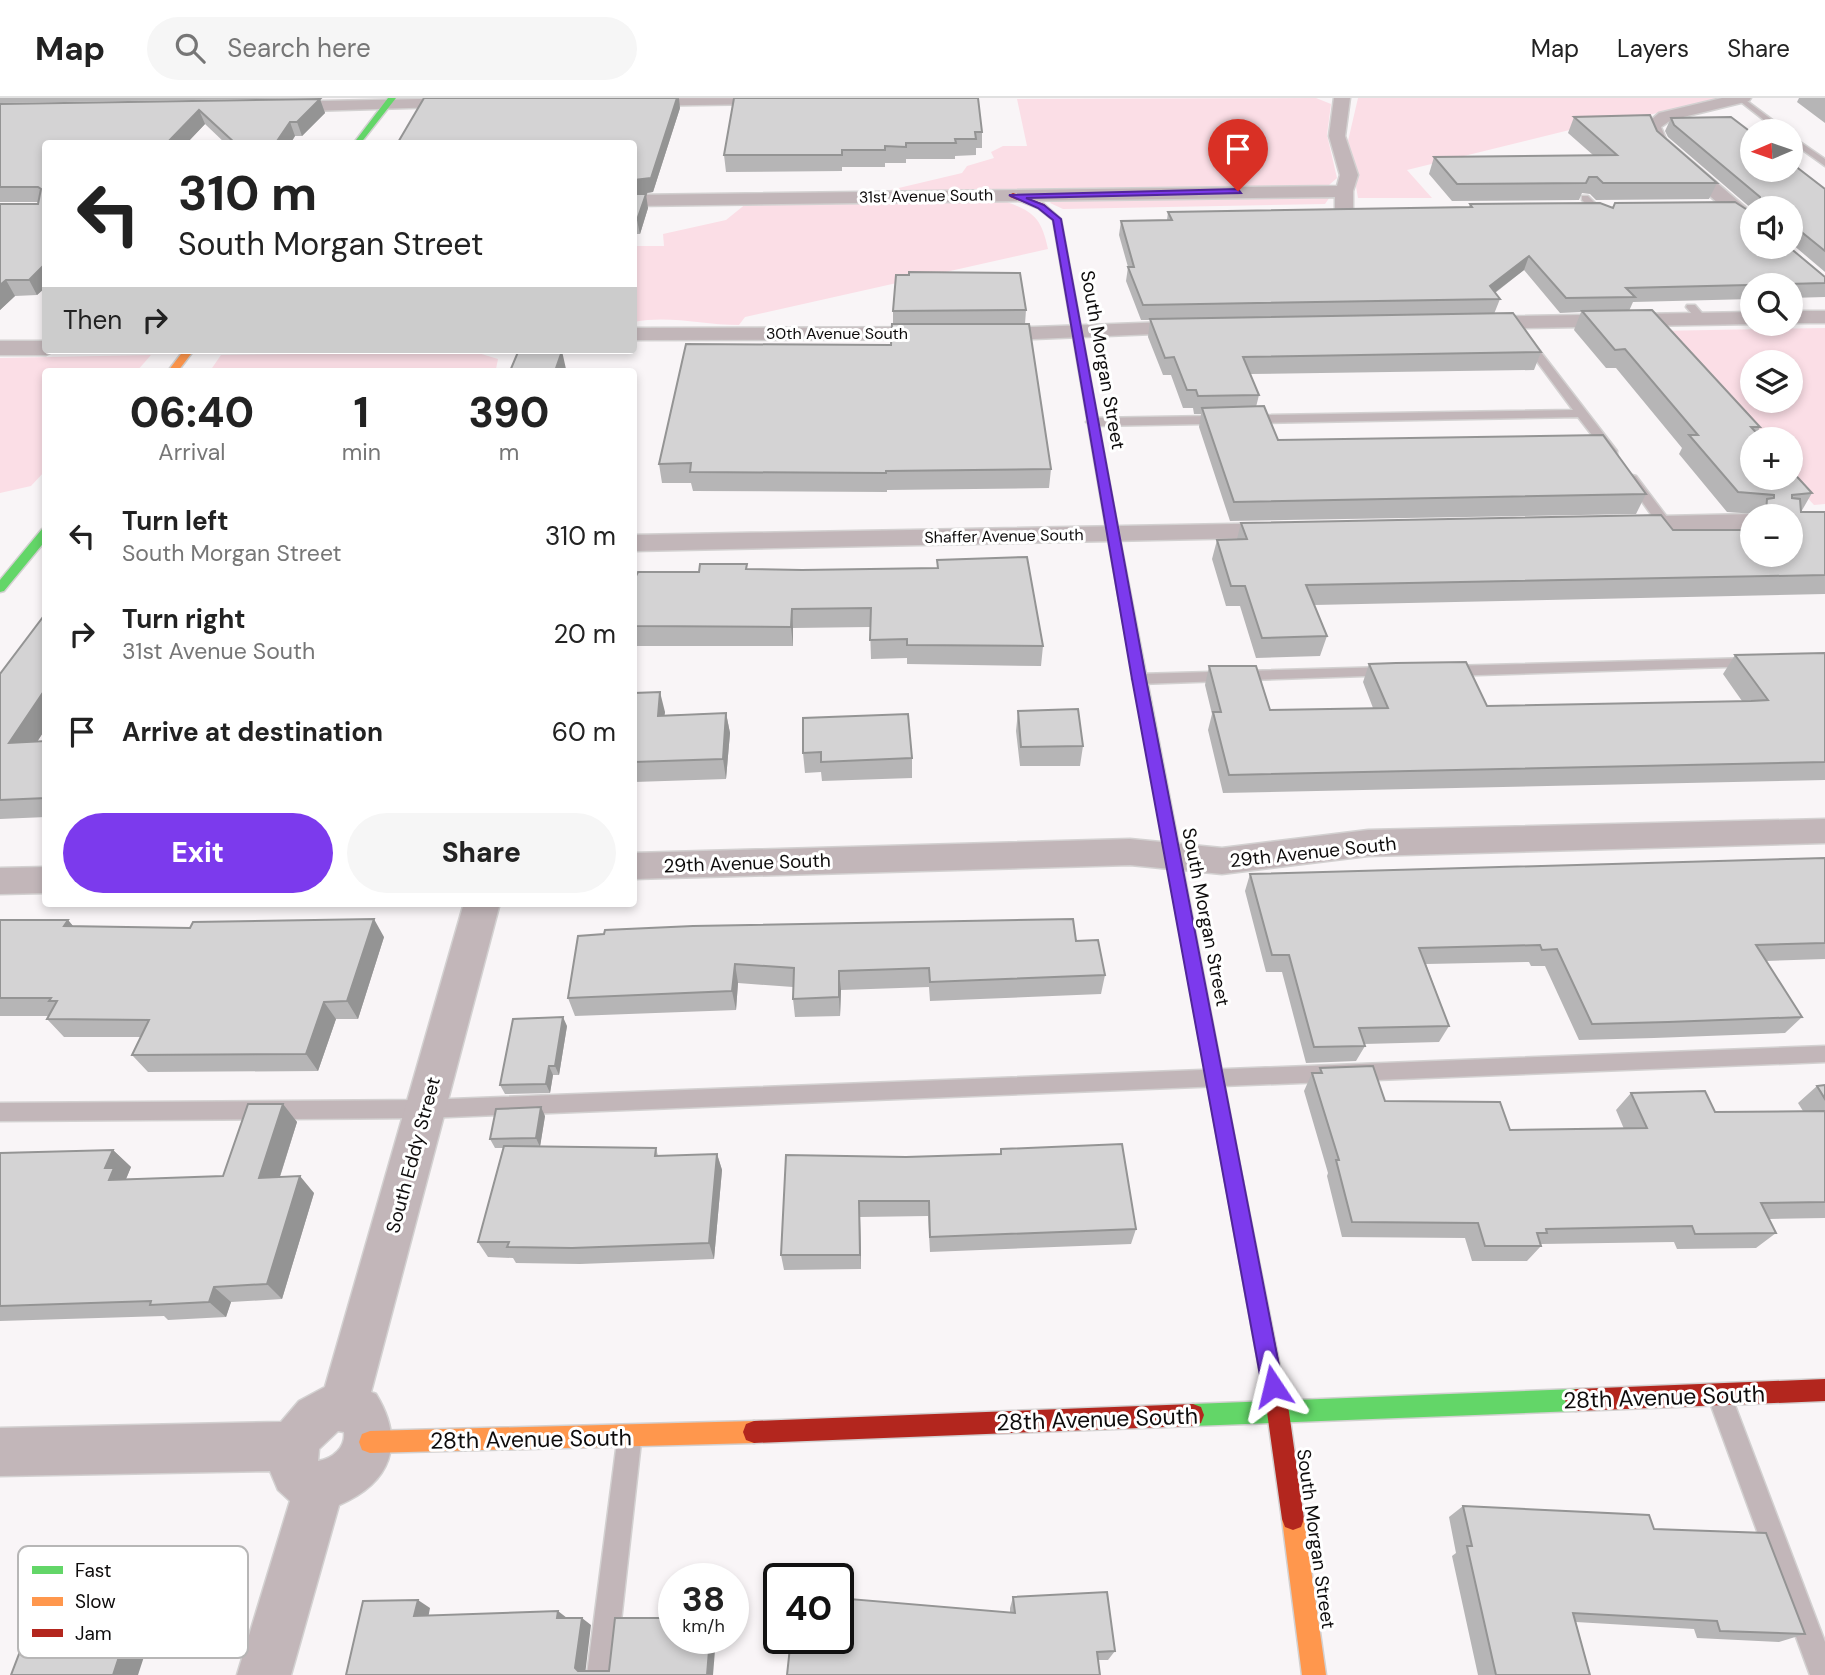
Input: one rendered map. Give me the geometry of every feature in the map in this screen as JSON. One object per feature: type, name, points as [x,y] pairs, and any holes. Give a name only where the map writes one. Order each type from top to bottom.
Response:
[{"type":"street","points":[[625,100],[827,98]]},
{"type":"street","points":[[1152,213],[1349,203],[1349,175],[1337,136],[1342,98]]},
{"type":"street","points":[[1740,213],[1658,141],[1652,126],[1665,116],[1741,98]]},
{"type":"street","points":[[359,140],[390,101]]},
{"type":"street","points":[[265,107],[390,101],[493,103]]},
{"type":"street","name":"31st Avenue South","points":[[637,201],[1013,195],[1349,203]]},
{"type":"street","name":"South Morgan Street","points":[[1013,195],[1063,218],[1075,330],[1278,1412],[1314,1675]]},
{"type":"street","points":[[1566,207],[1622,207]]},
{"type":"street","points":[[1705,207],[1733,207]]},
{"type":"street","points":[[1444,323],[1696,313],[1740,317]]},
{"type":"street","points":[[1803,317],[1825,317]]},
{"type":"street","name":"30th Avenue South","points":[[637,334],[1212,327]]},
{"type":"street","points":[[0,348],[42,348]]},
{"type":"street","points":[[175,368],[187,354]]},
{"type":"street","points":[[1597,525],[1740,522]]},
{"type":"street","name":"Shaffer Avenue South","points":[[637,544],[1307,531]]},
{"type":"street","points":[[0,588],[35,557]]},
{"type":"street","name":"29th Avenue South","points":[[637,866],[1130,852],[1222,861],[1282,856],[1368,843],[1825,831]]},
{"type":"street","points":[[0,881],[42,880]]},
{"type":"street","name":"South Eddy Street","points":[[356,1424],[425,1109],[481,907]]},
{"type":"street","name":"28th Avenue South","points":[[356,1424],[630,1437],[1825,1390]]},
{"type":"street","points":[[0,1452],[306,1466],[348,1477],[358,1467],[356,1424],[323,1412],[310,1421],[306,1466],[264,1675]]},
{"type":"lane","points":[[1741,98],[1768,119]]},
{"type":"lane","points":[[1803,147],[1825,163]]},
{"type":"lane","points":[[1513,322],[1665,524]]},
{"type":"lane","points":[[1092,422],[1582,414]]},
{"type":"lane","points":[[1427,671],[1770,663]]},
{"type":"lane","points":[[1139,679],[1400,672]]},
{"type":"lane","points":[[0,1112],[425,1109],[1825,1054]]},
{"type":"lane","points":[[1719,1395],[1824,1675]]},
{"type":"lane","points":[[601,1675],[630,1437]]},
{"type":"shaded area","points":[[1316,98],[1331,104],[1327,135],[1337,178],[1329,185],[886,191],[962,173],[967,166],[994,158],[991,152],[1003,146],[1027,146],[1017,99]]},
{"type":"shaded area","points":[[1358,98],[1718,98],[1641,117],[1610,120],[1407,170],[1432,198],[1358,198],[1348,141]]},
{"type":"shaded area","points":[[1332,194],[1325,204],[1063,209],[1050,203],[1055,197]]},
{"type":"shaded area","points":[[998,199],[1026,210],[1038,221],[1048,249],[745,317],[739,325],[673,320],[637,322],[637,246],[664,246],[663,234],[726,220],[747,203]]},
{"type":"shaded area","points":[[1803,328],[1825,328],[1825,504],[1814,505],[1800,490],[1803,490],[1803,427],[1743,427],[1655,331],[1740,330],[1740,336],[1803,336]]},
{"type":"shaded area","points":[[482,354],[498,359],[496,368],[212,368],[221,355]]},
{"type":"shaded area","points":[[151,355],[140,368],[42,368],[42,474],[31,486],[0,493],[0,358]]},
{"type":"building","points":[[424,98],[677,98],[651,178],[637,180],[637,140],[399,140]]},
{"type":"building","points":[[734,98],[978,98],[982,132],[975,132],[976,139],[955,139],[956,143],[906,143],[906,147],[885,146],[885,150],[842,150],[842,155],[724,155]]},
{"type":"building","points":[[320,99],[297,122],[290,122],[278,140],[232,140],[199,110],[170,140],[42,140],[42,267],[29,280],[6,280],[0,285],[0,204],[38,204],[41,189],[0,187],[0,104]]},
{"type":"building","points":[[1650,115],[1657,131],[1717,183],[1603,183],[1597,177],[1589,177],[1586,183],[1457,184],[1434,157],[1617,155],[1574,117]]},
{"type":"building","points":[[1731,117],[1740,124],[1740,180],[1674,125],[1671,118]]},
{"type":"building","points":[[1803,172],[1825,189],[1825,251],[1803,233],[1803,196],[1759,196],[1742,182],[1803,182]]},
{"type":"building","points":[[637,194],[646,194],[637,220]]},
{"type":"building","points":[[1735,202],[1740,205],[1740,259],[1803,259],[1825,277],[1825,283],[1803,284],[1803,273],[1740,273],[1740,285],[1626,288],[1635,297],[1566,298],[1529,256],[1490,286],[1500,299],[1143,305],[1128,267],[1134,267],[1121,221],[1172,220],[1168,212],[1472,207],[1470,204],[1600,203],[1613,208],[1615,203]]},
{"type":"building","points":[[909,272],[1020,273],[1026,310],[893,311],[896,275],[909,275]]},
{"type":"building","points":[[1652,310],[1740,405],[1740,413],[1747,413],[1760,427],[1740,427],[1740,490],[1803,490],[1803,483],[1812,493],[1792,495],[1792,498],[1800,499],[1800,504],[1767,504],[1767,499],[1774,498],[1774,495],[1738,492],[1689,435],[1698,435],[1625,349],[1615,350],[1582,311]]},
{"type":"building","points":[[1513,313],[1541,352],[1243,357],[1259,395],[1198,396],[1196,390],[1187,390],[1174,357],[1165,358],[1150,319]]},
{"type":"building","points":[[892,324],[1029,324],[1051,469],[886,473],[690,472],[691,463],[659,464],[686,344],[891,345]]},
{"type":"building","points":[[517,354],[561,354],[556,368],[511,368]]},
{"type":"building","points":[[1264,406],[1278,440],[1603,435],[1646,494],[1234,502],[1202,408]]},
{"type":"building","points":[[1803,512],[1825,512],[1825,575],[1306,585],[1327,636],[1262,638],[1245,586],[1231,586],[1217,540],[1247,539],[1241,523],[1661,515],[1673,530],[1740,530],[1740,567],[1803,567]]},
{"type":"building","points":[[1027,557],[1043,646],[907,645],[907,639],[870,640],[871,608],[792,609],[791,627],[637,626],[638,572],[699,572],[700,564],[747,564],[746,569],[802,570],[938,568],[937,560]]},
{"type":"building","points":[[42,618],[42,694],[9,743],[42,741],[42,798],[0,800],[0,674]]},
{"type":"building","points":[[1825,653],[1825,762],[1229,775],[1213,712],[1221,712],[1209,666],[1256,666],[1270,710],[1388,708],[1369,664],[1396,663],[1466,662],[1487,706],[1751,701],[1768,700],[1735,655]]},
{"type":"building","points":[[660,692],[658,716],[726,713],[723,759],[637,762],[637,693]]},
{"type":"building","points":[[1078,709],[1083,746],[1021,747],[1018,711]]},
{"type":"building","points":[[908,714],[912,758],[821,762],[821,752],[803,753],[803,718]]},
{"type":"building","points":[[1825,858],[1825,943],[1756,945],[1802,1017],[1592,1024],[1557,949],[1542,950],[1540,945],[1419,948],[1449,1026],[1359,1028],[1365,1046],[1314,1047],[1289,955],[1272,955],[1250,874]]},
{"type":"building","points":[[374,919],[347,1001],[324,1002],[306,1054],[132,1055],[149,1020],[47,1019],[57,1001],[49,1001],[51,998],[0,998],[0,920],[68,920],[64,926],[190,928],[193,922]]},
{"type":"building","points":[[1073,919],[1076,941],[1098,940],[1105,975],[930,982],[929,968],[839,971],[839,997],[793,999],[794,968],[735,964],[732,991],[568,998],[578,936],[604,934],[605,930]]},
{"type":"building","points":[[563,1017],[555,1066],[549,1066],[546,1084],[500,1085],[513,1019]]},
{"type":"building","points":[[1373,1066],[1385,1101],[1500,1102],[1510,1130],[1647,1128],[1631,1093],[1705,1091],[1715,1112],[1825,1111],[1825,1202],[1761,1203],[1776,1233],[1695,1234],[1692,1226],[1546,1229],[1547,1233],[1537,1233],[1541,1246],[1485,1246],[1478,1223],[1352,1222],[1336,1160],[1339,1160],[1312,1073],[1322,1073],[1320,1068]]},
{"type":"building","points":[[1825,1085],[1825,1099],[1817,1086]]},
{"type":"building","points":[[248,1104],[283,1104],[259,1178],[300,1176],[267,1284],[214,1287],[209,1302],[150,1305],[151,1301],[0,1306],[0,1153],[113,1150],[105,1168],[114,1168],[109,1180],[223,1176]]},
{"type":"building","points":[[541,1107],[536,1138],[490,1139],[496,1109]]},
{"type":"building","points":[[1122,1144],[1136,1229],[930,1237],[929,1201],[859,1201],[860,1255],[781,1255],[786,1155],[906,1157],[1001,1154],[1001,1149]]},
{"type":"building","points":[[504,1146],[656,1148],[655,1156],[717,1154],[709,1243],[572,1248],[507,1247],[509,1242],[478,1242]]},
{"type":"building","points":[[1463,1506],[1649,1515],[1654,1529],[1766,1533],[1805,1634],[1720,1631],[1717,1621],[1573,1613],[1590,1675],[1496,1675],[1467,1546],[1472,1546]]},
{"type":"building","points":[[1107,1592],[1115,1651],[1097,1652],[1100,1675],[787,1675],[789,1654],[854,1654],[854,1599],[1015,1613],[1013,1597]]},
{"type":"building","points":[[418,1600],[414,1616],[558,1611],[557,1618],[582,1618],[575,1668],[578,1671],[609,1671],[615,1618],[658,1618],[658,1654],[709,1654],[707,1675],[346,1675],[363,1601]]},
{"type":"building","points":[[18,1657],[119,1658],[113,1675],[11,1675]]},
{"type":"traffic: fast","points":[[359,140],[392,98]]},
{"type":"traffic: fast","points":[[1111,523],[1234,1181]]},
{"type":"traffic: fast","points":[[0,588],[42,537]]},
{"type":"traffic: fast","points":[[1193,1415],[1576,1400]]},
{"type":"traffic: slow","points":[[175,368],[186,354]]},
{"type":"traffic: slow","points":[[370,1442],[754,1432]]},
{"type":"traffic: slow","points":[[1293,1519],[1314,1675]]},
{"type":"traffic: jam","points":[[1013,195],[1041,206],[1057,219],[1111,523]]},
{"type":"traffic: jam","points":[[1234,1181],[1278,1412],[1293,1519]]},
{"type":"traffic: jam","points":[[1576,1400],[1825,1390]]},
{"type":"traffic: jam","points":[[754,1432],[1193,1415]]},
{"type":"route","points":[[1238,191],[1013,195],[1041,206],[1057,219],[1139,679],[1273,1386]]}]
